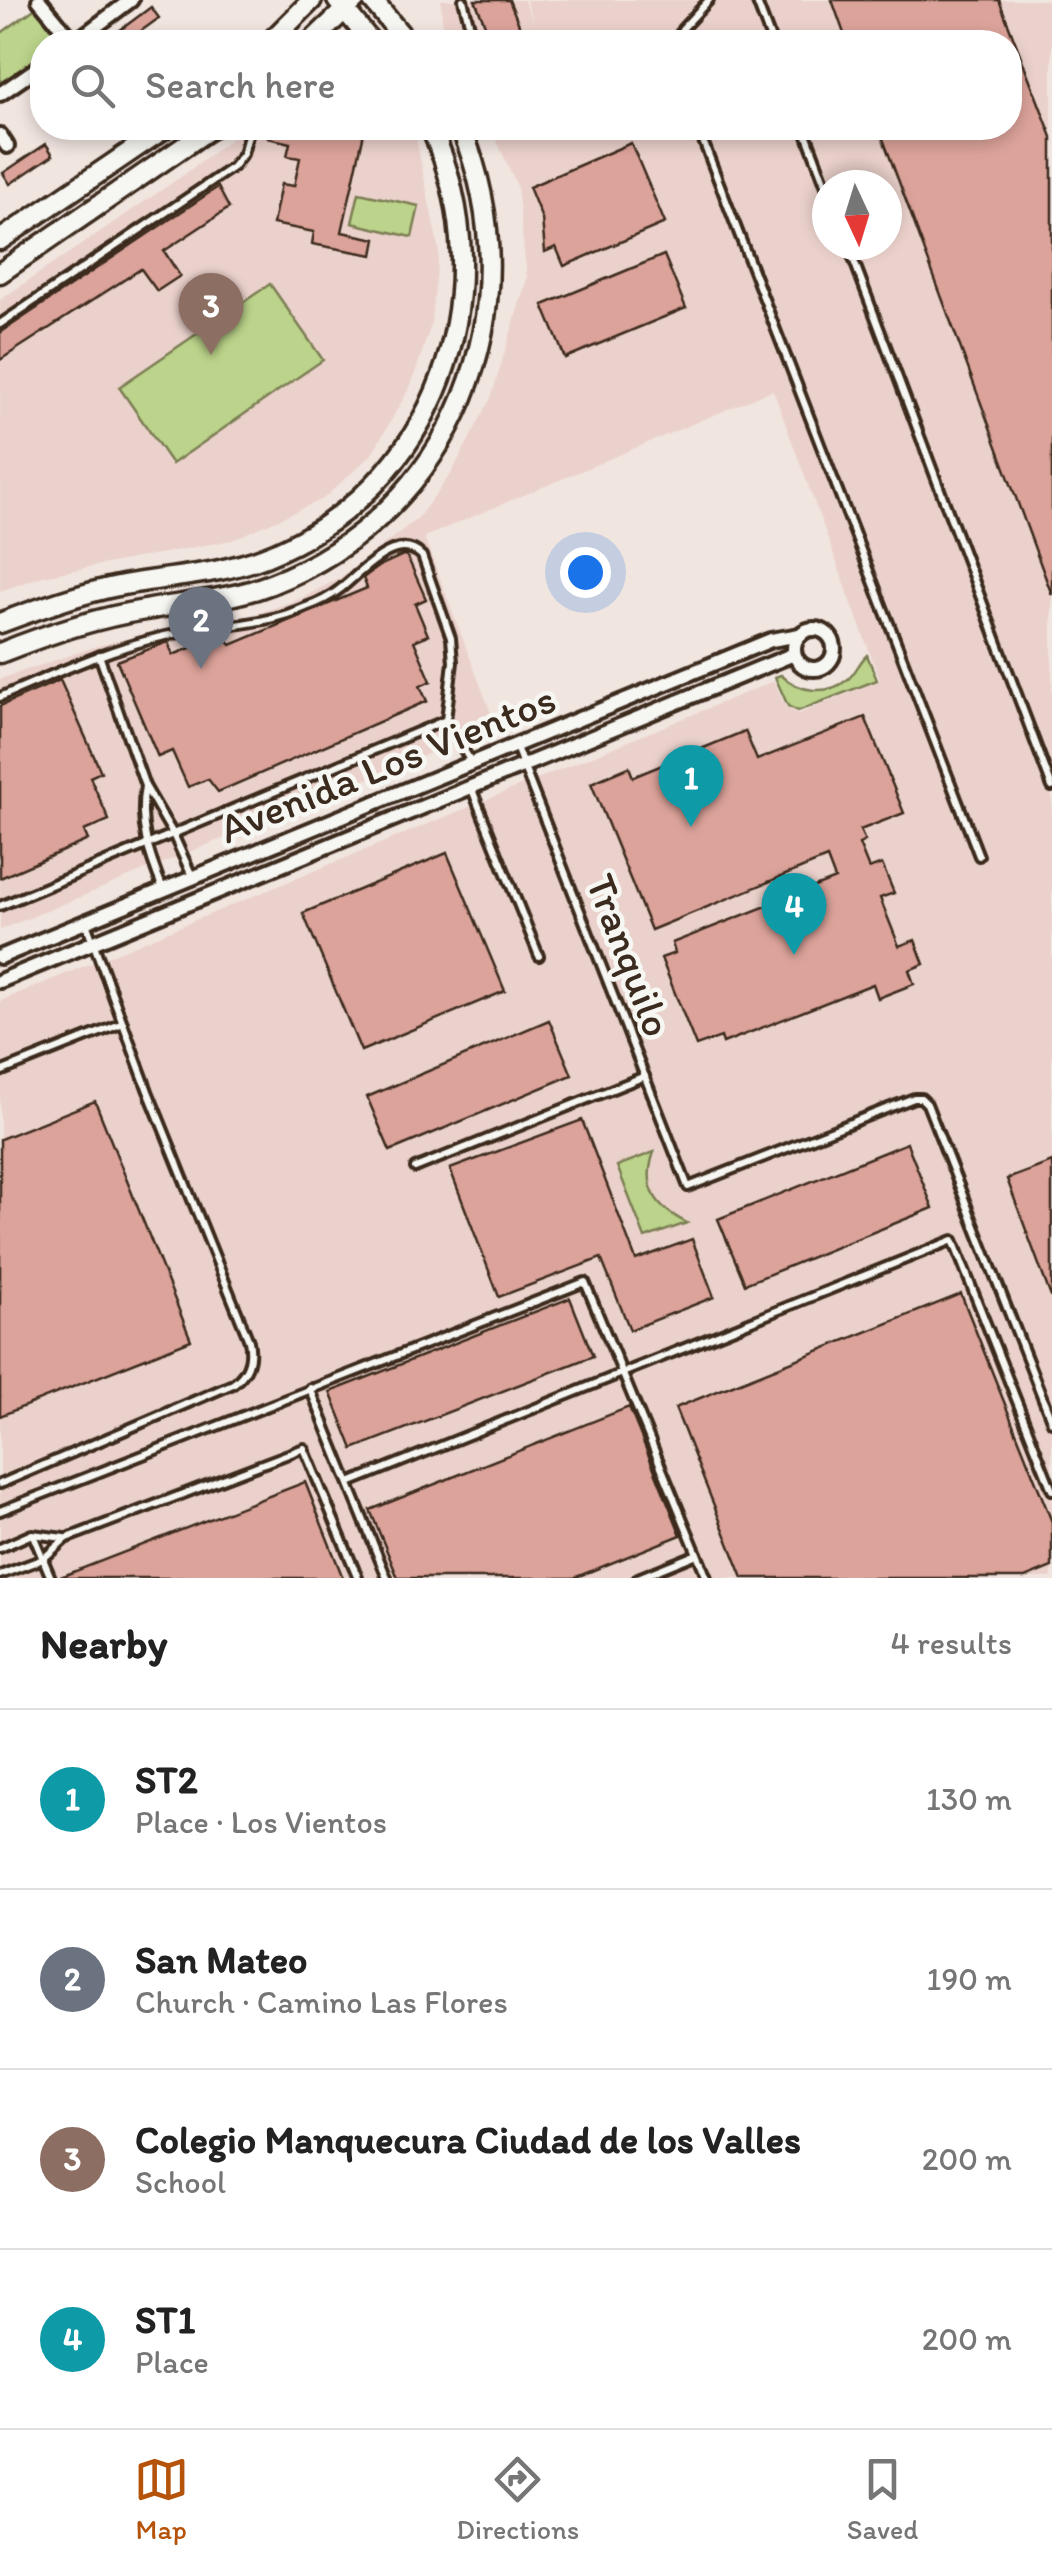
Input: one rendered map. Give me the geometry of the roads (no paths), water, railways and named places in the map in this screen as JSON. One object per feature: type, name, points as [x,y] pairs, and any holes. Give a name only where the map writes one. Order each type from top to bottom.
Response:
[{"type":"street","points":[[38,0],[64,30]]},
{"type":"street","points":[[90,30],[131,0]]},
{"type":"street","points":[[282,30],[312,0]]},
{"type":"street","points":[[372,0],[397,30]]},
{"type":"street","points":[[322,30],[346,4],[363,30]]},
{"type":"street","points":[[0,94],[30,73]]},
{"type":"street","points":[[0,240],[147,140]]},
{"type":"street","points":[[0,273],[195,140]]},
{"type":"street","points":[[0,623],[101,590],[210,573],[264,558],[325,525],[384,474],[413,434],[436,392],[451,349],[460,304],[462,258],[458,214],[449,175],[435,140]]},
{"type":"street","points":[[0,652],[116,616],[222,599],[266,586],[304,570],[340,548],[395,502],[430,460],[455,416],[474,370],[486,321],[490,272],[488,222],[466,140]]},
{"type":"street","points":[[808,630],[824,631],[834,642],[831,662],[818,670],[803,666],[794,654],[794,644],[808,630]]},
{"type":"street","name":"Avenida Los Vientos","points":[[0,957],[772,640],[800,635]]},
{"type":"street","name":"Avenida Los Vientos","points":[[0,980],[794,654]]},
{"type":"lane","points":[[463,0],[471,30]]},
{"type":"lane","points":[[682,30],[709,0]]},
{"type":"lane","points":[[756,0],[767,30]]},
{"type":"lane","points":[[0,324],[233,167],[244,154],[247,140]]},
{"type":"lane","points":[[703,140],[979,856]]},
{"type":"lane","points":[[809,140],[820,170]]},
{"type":"lane","points":[[854,260],[1052,787]]},
{"type":"lane","points":[[0,696],[98,655],[167,635],[288,614],[340,589],[398,548],[409,547],[422,556],[451,638],[453,662],[446,720],[472,764]]},
{"type":"lane","points":[[98,655],[145,786],[193,878]]},
{"type":"lane","points":[[0,906],[446,720]]},
{"type":"lane","name":"Tranquilo","points":[[516,746],[688,1186],[921,1098],[1052,1422]]},
{"type":"lane","points":[[145,786],[142,810],[147,845],[164,890]]},
{"type":"lane","points":[[470,787],[540,956]]},
{"type":"lane","points":[[0,1484],[233,1384],[250,1362],[249,1341],[86,922]]},
{"type":"lane","points":[[0,1072],[123,1023]]},
{"type":"lane","points":[[414,1168],[645,1076]]},
{"type":"lane","points":[[350,1483],[953,1240],[1052,1490]]},
{"type":"lane","points":[[0,1511],[585,1282],[706,1578]]},
{"type":"lane","points":[[310,1388],[388,1578]]},
{"type":"lane","points":[[0,1574],[43,1559],[65,1538],[304,1448],[358,1578]]},
{"type":"lane","points":[[0,1548],[32,1534],[65,1538]]},
{"type":"lane","points":[[32,1534],[51,1578]]},
{"type":"lane","points":[[638,1578],[697,1554]]},
{"type":"place","name":"Colegio Manquecura Ciudad de los Valles","points":[[211,355]]},
{"type":"place","name":"San Mateo","points":[[201,669]]},
{"type":"place","name":"ST2","points":[[691,827]]},
{"type":"place","name":"ST1","points":[[794,955]]}]
